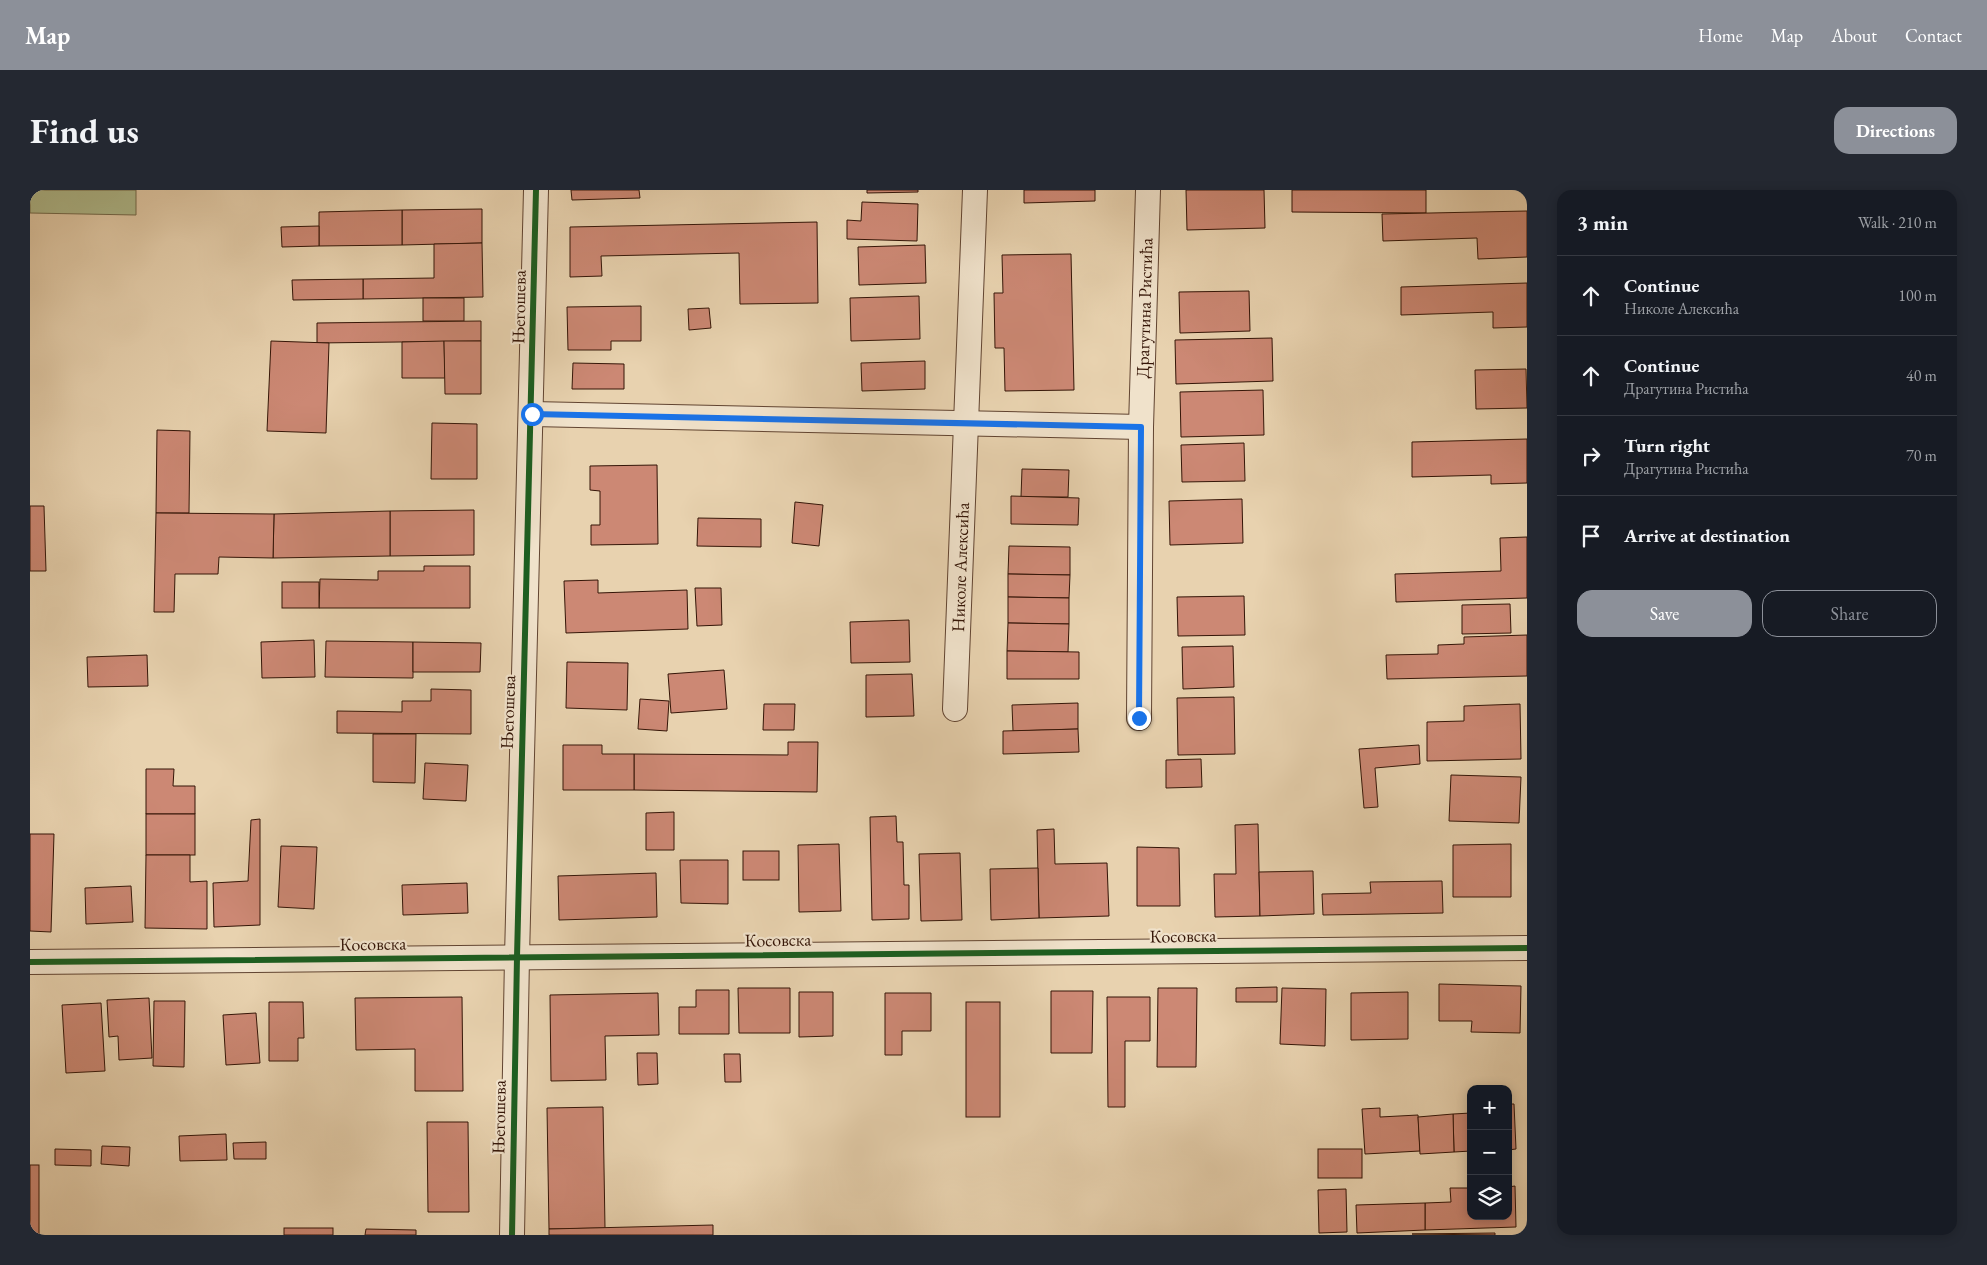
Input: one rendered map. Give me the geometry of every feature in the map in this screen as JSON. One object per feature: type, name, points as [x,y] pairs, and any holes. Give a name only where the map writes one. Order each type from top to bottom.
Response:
[{"type":"street","name":"Његошева","points":[[512,1235],[536,190]]},
{"type":"street","name":"Николе Алексића","points":[[955,709],[975,190]]},
{"type":"street","name":"Драгутина Ристића","points":[[1139,718],[1141,427],[1148,190]]},
{"type":"street","points":[[532,414],[1141,427]]},
{"type":"street","name":"Косовска","points":[[30,962],[1527,948]]},
{"type":"green space","points":[[30,190],[136,190],[136,215],[30,213]]},
{"type":"building","points":[[571,190],[639,190],[640,198],[572,200]]},
{"type":"building","points":[[867,190],[918,190],[918,192],[867,193]]},
{"type":"building","points":[[1024,190],[1095,190],[1095,201],[1024,203]]},
{"type":"building","points":[[1186,190],[1264,190],[1265,228],[1187,230]]},
{"type":"building","points":[[1292,190],[1426,190],[1426,213],[1292,212]]},
{"type":"building","points":[[862,202],[918,204],[917,241],[847,239],[847,220],[861,221]]},
{"type":"building","points":[[482,209],[482,243],[402,245],[402,210]]},
{"type":"building","points":[[402,210],[402,245],[319,246],[319,212]]},
{"type":"building","points":[[1527,211],[1527,257],[1478,259],[1477,238],[1383,241],[1382,214]]},
{"type":"building","points":[[817,222],[818,303],[740,304],[739,253],[601,256],[602,276],[570,277],[570,227]]},
{"type":"building","points":[[319,226],[319,246],[282,247],[281,227]]},
{"type":"building","points":[[482,243],[483,297],[363,299],[363,279],[434,278],[434,244]]},
{"type":"building","points":[[925,245],[926,283],[859,285],[858,247]]},
{"type":"building","points":[[1071,254],[1074,390],[1005,391],[1004,348],[995,348],[994,293],[1003,293],[1002,255]]},
{"type":"building","points":[[363,279],[363,299],[293,300],[292,280]]},
{"type":"building","points":[[1527,283],[1527,327],[1493,328],[1493,312],[1401,315],[1401,287]]},
{"type":"building","points":[[1249,291],[1250,331],[1180,333],[1179,292]]},
{"type":"building","points":[[919,296],[920,339],[851,341],[850,298]]},
{"type":"building","points":[[423,298],[464,298],[464,321],[423,321]]},
{"type":"building","points":[[641,306],[641,341],[611,341],[611,350],[568,350],[567,307]]},
{"type":"building","points":[[709,308],[711,328],[689,330],[688,309]]},
{"type":"building","points":[[481,321],[481,341],[317,343],[317,323]]},
{"type":"building","points":[[1272,338],[1273,381],[1176,384],[1175,340]]},
{"type":"building","points":[[271,341],[329,343],[326,433],[267,431]]},
{"type":"building","points":[[444,341],[445,378],[402,378],[402,342]]},
{"type":"building","points":[[444,341],[481,341],[481,394],[445,394]]},
{"type":"building","points":[[925,361],[925,389],[862,391],[861,363]]},
{"type":"building","points":[[573,363],[624,364],[624,389],[572,389]]},
{"type":"building","points":[[1526,369],[1527,408],[1476,409],[1475,370]]},
{"type":"building","points":[[1263,390],[1264,435],[1181,437],[1180,392]]},
{"type":"building","points":[[432,423],[477,424],[477,479],[431,479]]},
{"type":"building","points":[[157,430],[190,431],[189,513],[156,513]]},
{"type":"building","points":[[1527,439],[1527,483],[1491,484],[1491,475],[1412,477],[1412,442]]},
{"type":"building","points":[[1244,443],[1245,481],[1182,482],[1181,445]]},
{"type":"building","points":[[657,465],[658,544],[591,545],[591,525],[600,525],[600,491],[590,490],[590,466]]},
{"type":"building","points":[[1022,469],[1069,470],[1068,497],[1021,497]]},
{"type":"building","points":[[1011,496],[1079,498],[1078,525],[1011,524]]},
{"type":"building","points":[[1242,499],[1243,543],[1170,545],[1169,501]]},
{"type":"building","points":[[795,502],[823,505],[819,546],[792,543]]},
{"type":"building","points":[[30,506],[44,506],[46,571],[30,571]]},
{"type":"building","points":[[474,510],[474,555],[390,556],[390,511]]},
{"type":"building","points":[[390,511],[390,556],[273,558],[274,514]]},
{"type":"building","points":[[156,513],[274,514],[273,558],[219,557],[218,574],[175,574],[174,612],[154,612]]},
{"type":"building","points":[[698,518],[761,519],[761,547],[697,546]]},
{"type":"building","points":[[1527,537],[1527,598],[1396,602],[1395,574],[1501,571],[1500,538]]},
{"type":"building","points":[[1009,546],[1070,547],[1070,575],[1008,574]]},
{"type":"building","points":[[424,566],[470,566],[470,608],[319,608],[320,579],[378,580],[378,571],[424,571]]},
{"type":"building","points":[[1008,574],[1070,575],[1069,598],[1008,597]]},
{"type":"building","points":[[598,580],[598,593],[687,590],[688,629],[566,633],[564,581]]},
{"type":"building","points":[[282,582],[319,582],[319,608],[282,608]]},
{"type":"building","points":[[695,588],[721,588],[722,625],[697,626]]},
{"type":"building","points":[[1244,596],[1245,635],[1178,636],[1177,597]]},
{"type":"building","points":[[1008,597],[1069,598],[1069,624],[1008,623]]},
{"type":"building","points":[[1510,604],[1511,633],[1462,634],[1462,605]]},
{"type":"building","points":[[909,620],[910,662],[851,663],[850,622]]},
{"type":"building","points":[[1008,623],[1069,624],[1068,652],[1007,651]]},
{"type":"building","points":[[1527,635],[1527,676],[1387,679],[1386,655],[1438,654],[1438,645],[1464,644],[1464,637]]},
{"type":"building","points":[[314,640],[315,677],[262,678],[261,642]]},
{"type":"building","points":[[326,641],[413,642],[413,678],[325,677]]},
{"type":"building","points":[[413,642],[481,643],[480,672],[413,672]]},
{"type":"building","points":[[1233,646],[1234,687],[1183,689],[1182,647]]},
{"type":"building","points":[[1007,651],[1079,652],[1079,679],[1007,679]]},
{"type":"building","points":[[147,655],[148,686],[88,687],[87,657]]},
{"type":"building","points":[[567,662],[628,663],[627,710],[566,708]]},
{"type":"building","points":[[724,670],[727,709],[671,713],[668,674]]},
{"type":"building","points":[[912,674],[914,716],[866,717],[866,675]]},
{"type":"building","points":[[431,689],[471,690],[471,734],[337,733],[337,711],[402,712],[402,701],[431,701]]},
{"type":"building","points":[[1234,697],[1235,754],[1178,755],[1177,698]]},
{"type":"building","points":[[640,699],[669,701],[667,731],[638,729]]},
{"type":"building","points":[[1078,703],[1078,729],[1013,731],[1012,705]]},
{"type":"building","points":[[764,704],[795,704],[794,730],[763,730]]},
{"type":"building","points":[[1520,704],[1521,759],[1427,761],[1427,722],[1464,721],[1464,706]]},
{"type":"building","points":[[1078,729],[1079,752],[1003,754],[1003,731]]},
{"type":"building","points":[[373,734],[416,734],[415,783],[373,782]]},
{"type":"building","points":[[788,742],[818,742],[817,792],[634,790],[634,754],[788,755]]},
{"type":"building","points":[[563,745],[602,745],[602,754],[634,754],[634,790],[563,790]]},
{"type":"building","points":[[1419,745],[1420,764],[1375,768],[1378,807],[1364,808],[1359,749]]},
{"type":"building","points":[[1201,759],[1202,787],[1166,788],[1166,760]]},
{"type":"building","points":[[425,763],[468,765],[466,801],[423,799]]},
{"type":"building","points":[[146,769],[174,769],[173,786],[195,786],[195,814],[146,814]]},
{"type":"building","points":[[1451,775],[1521,777],[1519,823],[1449,821]]},
{"type":"building","points":[[674,812],[674,850],[646,850],[646,813]]},
{"type":"building","points":[[146,814],[195,814],[195,855],[146,855]]},
{"type":"building","points":[[896,816],[897,842],[903,842],[904,885],[909,885],[909,919],[872,920],[870,817]]},
{"type":"building","points":[[260,819],[260,925],[214,927],[213,883],[248,881],[251,820]]},
{"type":"building","points":[[1258,824],[1260,916],[1215,917],[1214,874],[1236,874],[1235,825]]},
{"type":"building","points":[[1054,829],[1055,864],[1107,863],[1109,916],[1039,918],[1037,830]]},
{"type":"building","points":[[30,834],[54,834],[51,932],[30,931]]},
{"type":"building","points":[[839,844],[841,911],[799,912],[798,845]]},
{"type":"building","points":[[1511,844],[1511,897],[1453,897],[1453,845]]},
{"type":"building","points":[[281,846],[317,847],[314,909],[278,907]]},
{"type":"building","points":[[1137,847],[1179,848],[1180,906],[1137,906]]},
{"type":"building","points":[[743,851],[779,851],[779,880],[743,880]]},
{"type":"building","points":[[960,853],[962,920],[921,921],[919,854]]},
{"type":"building","points":[[146,855],[190,855],[190,882],[207,881],[207,929],[145,928]]},
{"type":"building","points":[[680,860],[728,860],[728,904],[681,903]]},
{"type":"building","points":[[1038,868],[1039,918],[991,920],[990,869]]},
{"type":"building","points":[[1313,871],[1314,914],[1260,916],[1259,872]]},
{"type":"building","points":[[656,873],[657,917],[559,920],[558,876]]},
{"type":"building","points":[[1442,881],[1443,913],[1323,915],[1322,894],[1371,893],[1370,882]]},
{"type":"building","points":[[467,883],[468,913],[403,915],[402,885]]},
{"type":"building","points":[[131,886],[133,922],[86,924],[85,888]]},
{"type":"building","points":[[1439,984],[1521,986],[1520,1033],[1471,1032],[1472,1021],[1439,1021]]},
{"type":"building","points":[[1277,987],[1277,1002],[1236,1002],[1236,988]]},
{"type":"building","points":[[738,988],[790,988],[790,1033],[739,1033]]},
{"type":"building","points":[[1158,988],[1197,988],[1196,1067],[1157,1067]]},
{"type":"building","points":[[1282,988],[1326,989],[1325,1046],[1280,1044]]},
{"type":"building","points":[[696,990],[729,990],[729,1034],[679,1034],[679,1007],[696,1007]]},
{"type":"building","points":[[1051,991],[1093,991],[1092,1053],[1051,1053]]},
{"type":"building","points":[[799,992],[833,992],[833,1036],[799,1037]]},
{"type":"building","points":[[1408,992],[1408,1039],[1351,1040],[1351,993]]},
{"type":"building","points":[[658,993],[659,1035],[605,1036],[606,1080],[551,1081],[550,995]]},
{"type":"building","points":[[885,993],[931,993],[931,1031],[902,1031],[902,1055],[885,1055]]},
{"type":"building","points":[[462,997],[463,1091],[415,1091],[415,1049],[356,1050],[355,998]]},
{"type":"building","points":[[1107,997],[1150,997],[1150,1041],[1125,1041],[1125,1107],[1108,1107]]},
{"type":"building","points":[[149,998],[152,1058],[119,1060],[118,1036],[109,1037],[107,1000]]},
{"type":"building","points":[[154,1001],[185,1001],[184,1067],[153,1066]]},
{"type":"building","points":[[269,1002],[303,1002],[304,1038],[298,1038],[298,1061],[269,1061]]},
{"type":"building","points":[[966,1002],[1000,1002],[1000,1117],[966,1117]]},
{"type":"building","points":[[101,1003],[105,1071],[66,1073],[62,1005]]},
{"type":"building","points":[[256,1013],[260,1063],[226,1065],[223,1015]]},
{"type":"building","points":[[637,1053],[657,1053],[658,1084],[638,1085]]},
{"type":"building","points":[[724,1054],[740,1054],[741,1082],[725,1082]]},
{"type":"building","points":[[1512,1104],[1514,1104],[1516,1149],[1512,1150]]},
{"type":"building","points":[[603,1107],[605,1228],[549,1229],[547,1108]]},
{"type":"building","points":[[1380,1108],[1380,1117],[1418,1115],[1420,1151],[1365,1154],[1362,1109]]},
{"type":"building","points":[[1467,1113],[1467,1151],[1454,1152],[1453,1114]]},
{"type":"building","points":[[1453,1114],[1454,1152],[1420,1154],[1418,1117]]},
{"type":"building","points":[[427,1122],[468,1122],[469,1212],[428,1212]]},
{"type":"building","points":[[226,1134],[227,1160],[180,1161],[179,1136]]},
{"type":"building","points":[[266,1142],[266,1159],[234,1159],[233,1143]]},
{"type":"building","points":[[102,1146],[130,1147],[129,1166],[101,1164]]},
{"type":"building","points":[[55,1149],[91,1150],[91,1166],[55,1165]]},
{"type":"building","points":[[1318,1149],[1362,1149],[1362,1178],[1318,1178]]},
{"type":"building","points":[[30,1165],[39,1165],[39,1235],[30,1235]]},
{"type":"building","points":[[1512,1186],[1515,1186],[1516,1227],[1425,1230],[1425,1203],[1451,1202],[1450,1188],[1467,1188],[1467,1220],[1512,1220]]},
{"type":"building","points":[[1346,1189],[1347,1232],[1319,1233],[1318,1190]]},
{"type":"building","points":[[1425,1203],[1425,1230],[1357,1233],[1356,1205]]},
{"type":"building","points":[[713,1225],[713,1235],[549,1235],[549,1229]]},
{"type":"building","points":[[284,1228],[333,1228],[333,1235],[284,1235]]},
{"type":"building","points":[[366,1229],[416,1230],[416,1235],[365,1235]]},
{"type":"building","points":[[1495,1233],[1495,1235],[1412,1234]]},
{"type":"cycle path","points":[[512,1235],[536,190]]},
{"type":"cycle path","points":[[30,962],[1527,948]]},
{"type":"route","points":[[532,414],[1141,427],[1139,718]]}]
